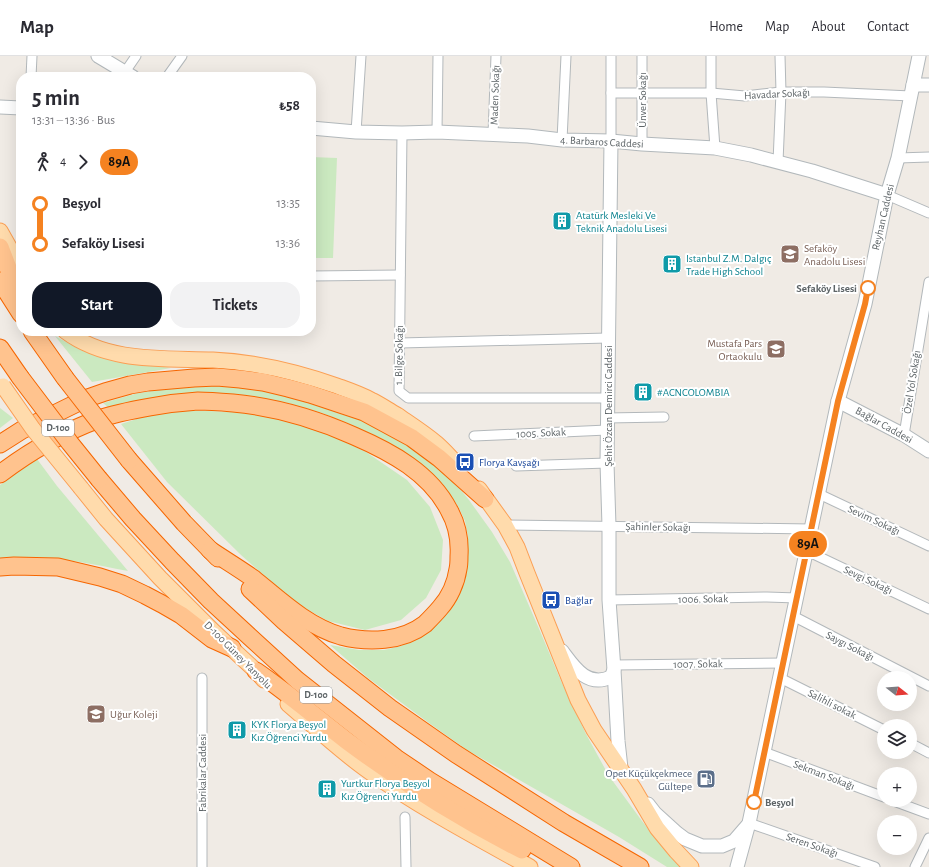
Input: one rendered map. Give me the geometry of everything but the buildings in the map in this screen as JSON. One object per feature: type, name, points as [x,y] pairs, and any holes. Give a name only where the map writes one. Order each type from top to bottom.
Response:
[{"type":"highway","points":[[0,247],[16,289]]},
{"type":"highway","points":[[0,281],[16,306]]},
{"type":"highway","points":[[36,336],[65,378],[129,460],[184,523],[284,621],[334,664],[390,708],[456,754],[564,823],[640,867]]},
{"type":"highway","name":"D-100","points":[[0,348],[70,443],[133,519],[211,601],[250,638],[297,680],[407,765],[515,834],[571,867]]},
{"type":"highway","points":[[0,444],[22,430],[85,399],[130,385],[194,378],[217,377],[240,379],[264,382],[288,388],[364,412],[412,438],[439,458],[485,499]]},
{"type":"highway","points":[[0,474],[36,449],[72,430],[100,418],[124,412],[200,401],[266,407],[314,419],[371,443],[424,477],[449,508],[456,524],[459,549],[458,570],[453,587],[445,602],[424,625],[411,632],[384,640],[353,639],[339,636],[312,624],[248,575],[210,550]]},
{"type":"highway","points":[[0,567],[58,567],[122,584],[145,594],[181,615],[212,639],[232,648]]},
{"type":"highway","points":[[256,670],[276,684],[302,707],[348,742],[425,794],[487,832],[557,867]]},
{"type":"main road","points":[[0,231],[16,259]]},
{"type":"main road","points":[[72,336],[103,351],[126,356],[150,359],[214,360],[246,363],[269,366],[294,372],[371,399],[436,443],[474,481],[517,546],[578,700],[594,730],[621,768],[657,828],[691,867]]},
{"type":"main road","name":"D-100 Güney Yanyolu","points":[[1,384],[33,429],[106,519],[160,578],[256,670],[272,690],[331,742],[370,772],[412,800],[530,867]]},
{"type":"street","points":[[31,72],[32,56]]},
{"type":"street","points":[[98,56],[126,72]]},
{"type":"street","points":[[130,72],[136,56]]},
{"type":"street","points":[[171,72],[182,56]]},
{"type":"street","points":[[356,132],[361,56]]},
{"type":"street","points":[[437,132],[438,56]]},
{"type":"street","name":"Maden Sokağı","points":[[494,134],[496,56]]},
{"type":"street","points":[[562,140],[566,56]]},
{"type":"street","points":[[610,141],[611,56]]},
{"type":"street","name":"Ünver Sokağı","points":[[642,56],[642,144]]},
{"type":"street","points":[[711,56],[711,93],[715,148]]},
{"type":"street","points":[[778,162],[781,92],[780,56]]},
{"type":"street","name":"Reyhan Caddesi","points":[[738,867],[749,823],[838,401],[865,304],[887,196],[898,158],[919,56]]},
{"type":"street","points":[[912,90],[929,85]]},
{"type":"street","name":"Havadar Sokağı","points":[[611,93],[711,93],[745,96],[781,92],[912,90]]},
{"type":"street","points":[[0,107],[16,108]]},
{"type":"street","name":"4. Barbaros Caddesi","points":[[316,128],[356,132],[494,134],[562,140],[610,141],[715,148],[751,155],[812,171],[887,196]]},
{"type":"street","name":"1. Bilge Sokağı","points":[[402,133],[399,391],[408,398],[607,398]]},
{"type":"street","name":"Şehit Özcan Demirci Caddesi","points":[[610,141],[607,398],[609,600],[621,768]]},
{"type":"street","points":[[898,158],[929,157]]},
{"type":"street","points":[[887,196],[929,213]]},
{"type":"street","points":[[316,276],[400,275]]},
{"type":"street","name":"Özel Yol Sokağı","points":[[904,435],[929,282]]},
{"type":"street","points":[[400,343],[608,338]]},
{"type":"street","name":"Bağlar Caddesi","points":[[838,401],[904,435],[929,451]]},
{"type":"street","name":"1005. Sokak","points":[[474,436],[607,424],[664,417]]},
{"type":"street","points":[[516,466],[607,463]]},
{"type":"street","name":"Sevim Sokağı","points":[[819,494],[929,546]]},
{"type":"street","name":"Şahinler Sokağı","points":[[504,525],[811,529]]},
{"type":"street","name":"Sevgi Sokağı","points":[[807,551],[929,609]]},
{"type":"street","name":"1006. Sokak","points":[[609,600],[767,597],[797,598]]},
{"type":"street","name":"Saygı Sokağı","points":[[793,616],[929,686]]},
{"type":"street","points":[[555,642],[576,670],[584,676],[595,680],[604,680],[611,677],[614,668]]},
{"type":"street","name":"1007. Sokak","points":[[614,668],[783,663]]},
{"type":"street","name":"Fabrikalar Caddesi","points":[[202,678],[202,867]]},
{"type":"street","name":"Salihli sokak","points":[[780,678],[877,726]]},
{"type":"street","points":[[917,747],[929,753]]},
{"type":"street","name":"Sekman Sokağı","points":[[764,752],[877,794]]},
{"type":"street","points":[[634,789],[677,833],[685,839],[702,846],[722,846],[734,841],[749,823]]},
{"type":"street","points":[[910,807],[929,814]]},
{"type":"street","points":[[405,818],[406,867]]},
{"type":"street","name":"Seren Sokağı","points":[[749,823],[875,867]]},
{"type":"street","points":[[915,867],[929,838]]},
{"type":"green space","points":[[316,157],[337,158],[333,258],[316,258]]},
{"type":"green space","points":[[55,336],[83,351],[120,361],[171,368],[92,382]]},
{"type":"green space","points":[[202,386],[228,386],[291,396],[352,415],[421,453],[455,483],[492,532],[510,562],[561,681],[586,734],[609,776],[642,821],[680,867],[667,867],[619,837],[467,750],[368,678],[330,645],[359,650],[384,650],[401,646],[417,637],[457,596],[466,573],[468,537],[465,521],[458,506],[447,492],[395,448],[347,423],[322,413],[288,403],[260,398],[110,409],[103,403],[138,393]]},
{"type":"green space","points":[[0,408],[13,418],[0,428]]},
{"type":"green space","points":[[187,410],[255,413],[320,429],[366,452],[407,480],[430,507],[443,540],[441,570],[426,598],[401,620],[365,630],[328,621],[294,602],[241,555],[167,482],[121,424],[143,417]]},
{"type":"green space","points":[[37,459],[57,486],[128,571],[81,562],[48,558],[16,557],[0,559],[0,485]]},
{"type":"bus line","name":"89A","points":[[754,802],[838,401],[865,304],[868,288]]},
{"type":"place","name":"Atatürk Mesleki Ve Teknik Anadolu Lisesi","points":[[562,221]]},
{"type":"place","name":"Sefaköy Anadolu Lisesi","points":[[790,254]]},
{"type":"place","name":"Istanbul Z.M. Dalgıç Trade High School","points":[[672,264]]},
{"type":"place","name":"Sefaköy Lisesi","points":[[868,288]]},
{"type":"place","name":"Mustafa Pars Ortaokulu","points":[[776,349]]},
{"type":"place","name":"#ACNCOLOMBIA","points":[[643,392]]},
{"type":"place","name":"Florya Kavşağı","points":[[465,462]]},
{"type":"place","name":"Bağlar","points":[[551,600]]},
{"type":"place","name":"Uğur Koleji","points":[[96,714]]},
{"type":"place","name":"KYK Florya Beşyol Kız Öğrenci Yurdu","points":[[237,730]]},
{"type":"place","name":"Opet Küçükçekmece Gültepe","points":[[706,779]]},
{"type":"place","name":"Yurtkur Florya Beşyol Kız Öğrenci Yurdu","points":[[327,789]]},
{"type":"place","name":"Beşyol","points":[[754,802]]}]
